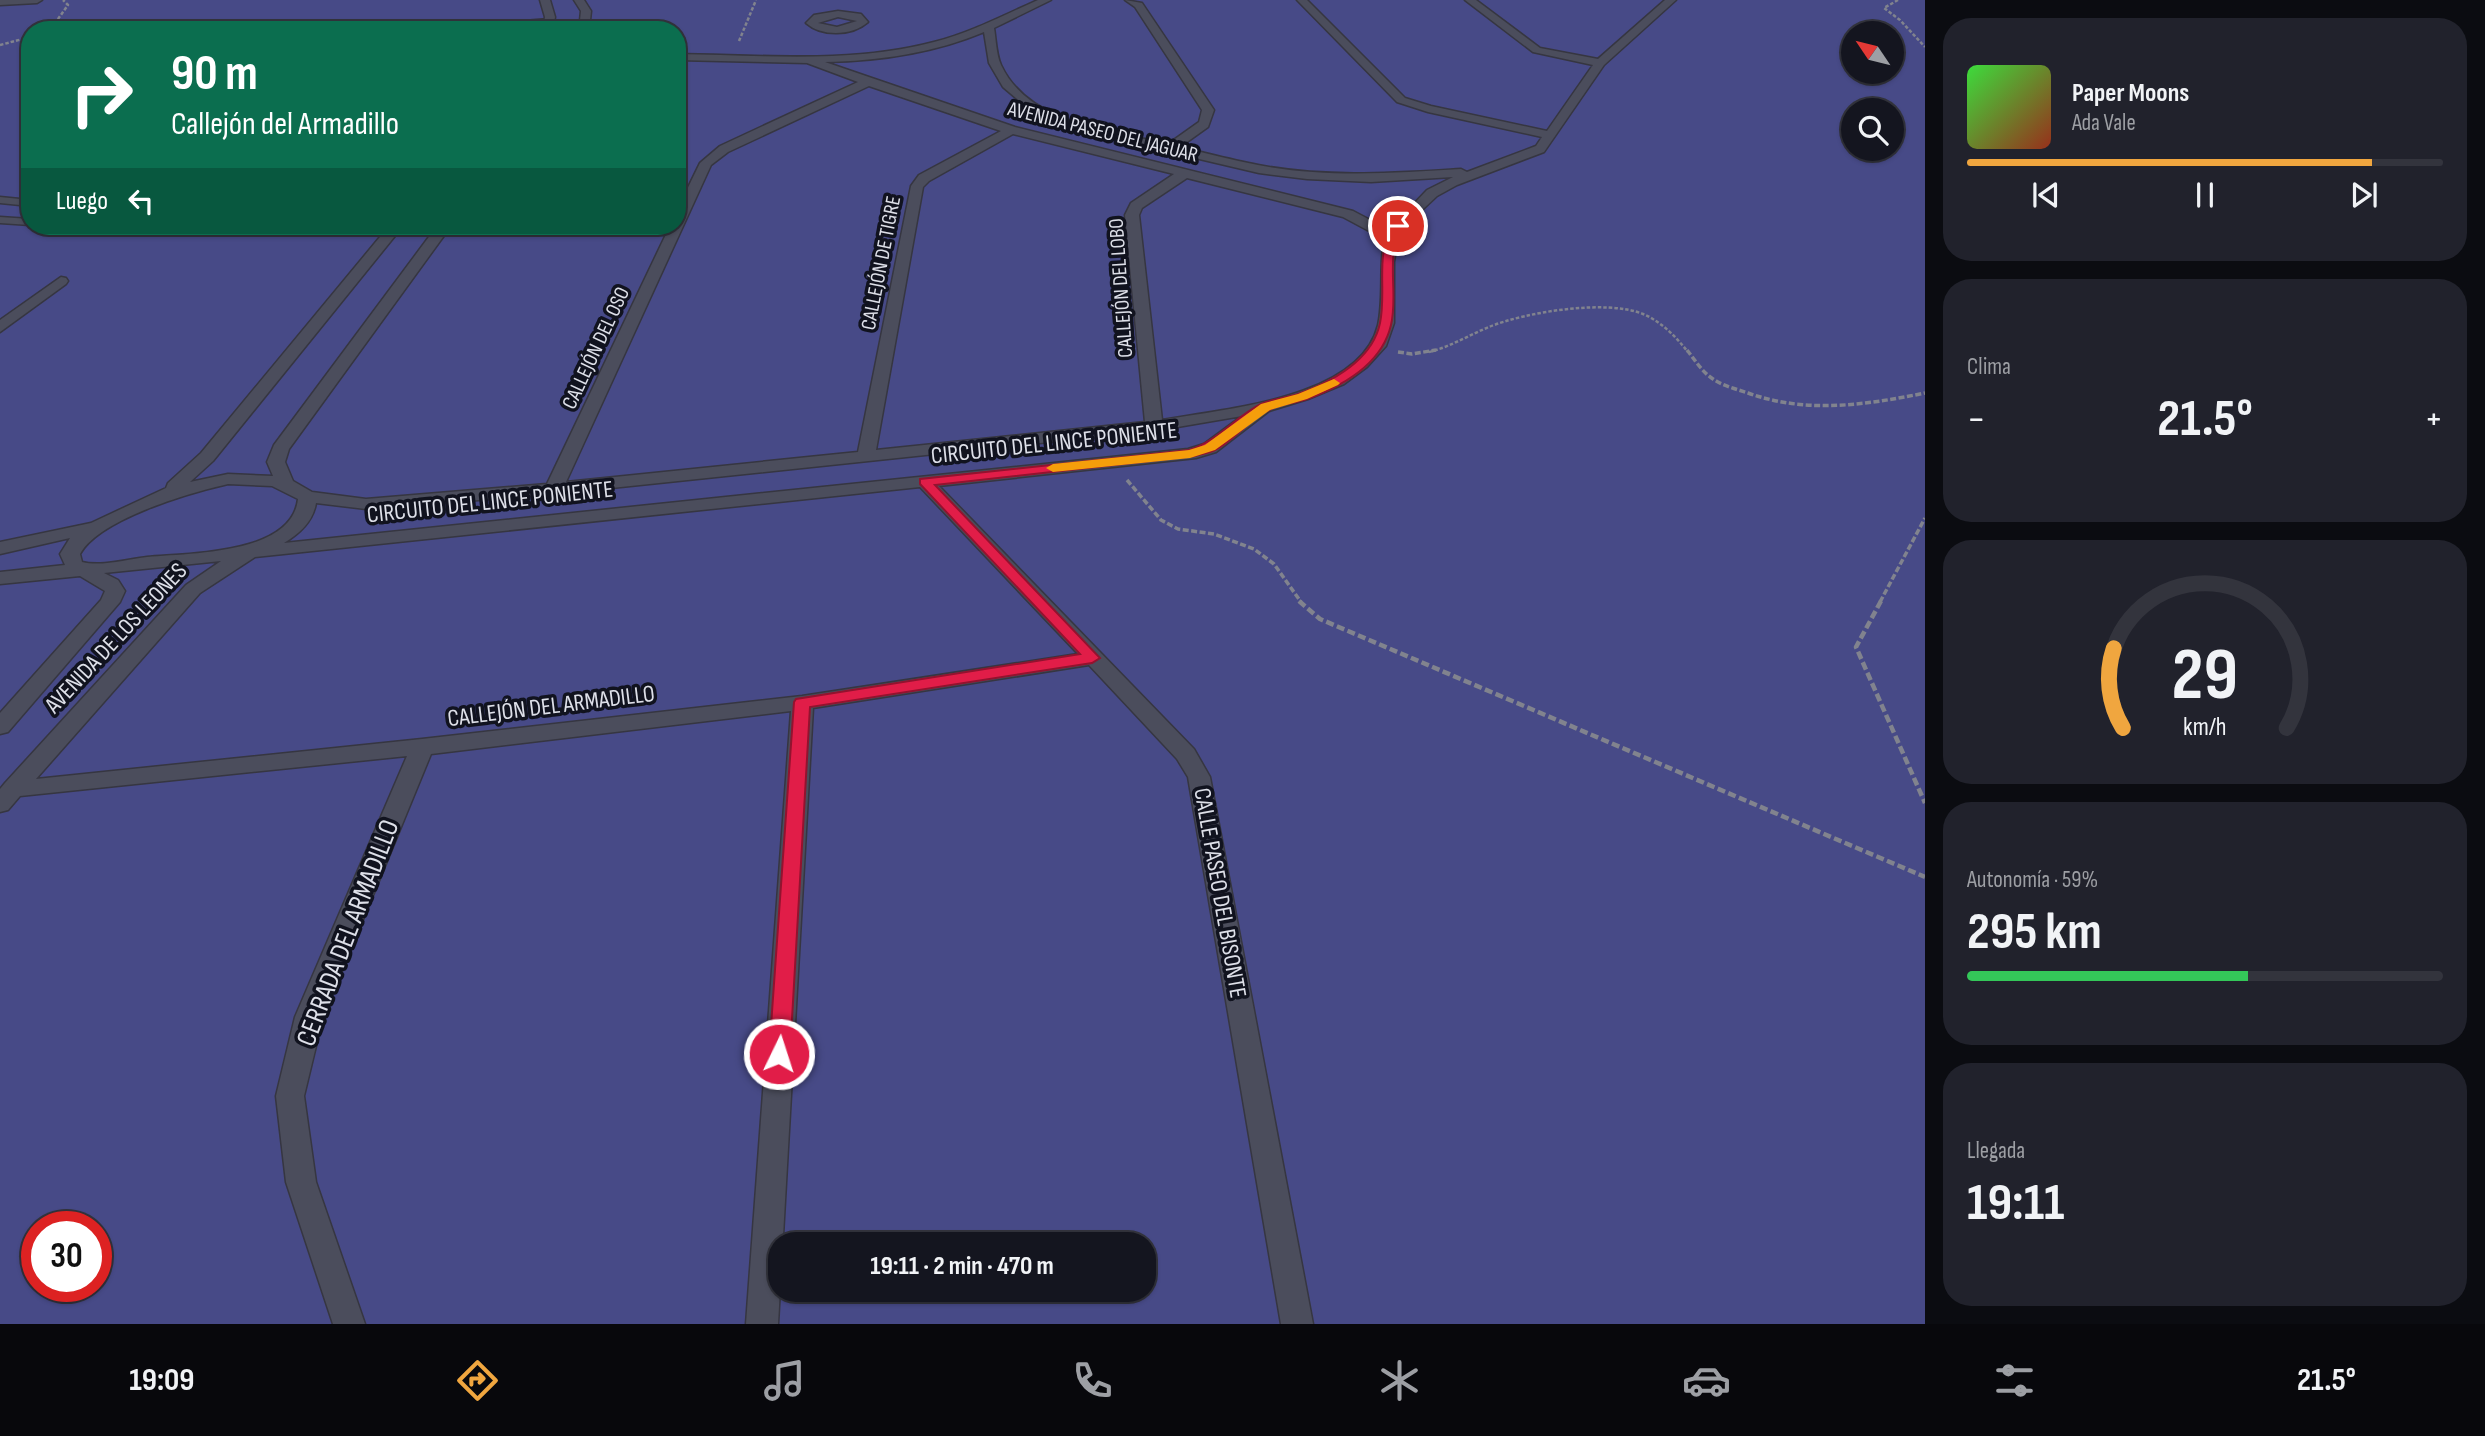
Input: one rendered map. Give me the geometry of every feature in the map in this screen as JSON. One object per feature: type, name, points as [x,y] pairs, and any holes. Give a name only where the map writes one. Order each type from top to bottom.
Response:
[{"type":"street","points":[[0,2],[37,0]]},
{"type":"street","points":[[545,0],[548,21]]},
{"type":"street","points":[[579,0],[586,11],[585,21]]},
{"type":"street","points":[[686,57],[732,58],[815,43],[900,52],[931,46],[989,28],[1046,0]]},
{"type":"street","points":[[1130,0],[1139,5],[1208,110],[1204,124],[1169,149]]},
{"type":"street","points":[[1302,0],[1401,100],[1428,109],[1550,135]]},
{"type":"street","points":[[1470,0],[1526,44],[1538,50],[1600,63]]},
{"type":"street","points":[[1265,407],[1338,381],[1361,364],[1378,346],[1386,323],[1387,262],[1391,237],[1398,226],[1432,193],[1477,172],[1540,149],[1600,63],[1671,0]]},
{"type":"street","name":"AVENIDA PASEO DEL JAGUAR","points":[[989,28],[994,63],[1007,85],[1033,107],[1067,124],[1339,188],[1477,172]]},
{"type":"street","name":"AVENIDA PASEO DEL JAGUAR","points":[[815,43],[868,82],[1010,130],[1310,203],[1348,214],[1391,237]]},
{"type":"street","name":"CALLEJÓN DEL OSO","points":[[686,206],[706,163],[712,157],[868,82]]},
{"type":"street","name":"CALLEJÓN DE TIGRE","points":[[866,456],[917,186],[924,178],[1010,130]]},
{"type":"street","name":"CALLEJÓN DEL LOBO","points":[[1154,426],[1132,215],[1136,206],[1185,173]]},
{"type":"street","points":[[1310,203],[1339,188]]},
{"type":"street","points":[[161,496],[187,477],[206,457],[389,235]]},
{"type":"street","points":[[285,484],[276,462],[280,449],[437,235]]},
{"type":"street","name":"CALLEJÓN DEL OSO","points":[[554,489],[672,235]]},
{"type":"street","points":[[0,327],[61,281]]},
{"type":"street","name":"CIRCUITO DEL LINCE PONIENTE","points":[[307,497],[366,504],[554,489],[1154,426],[1265,407]]},
{"type":"street","name":"CIRCUITO DEL LINCE PONIENTE","points":[[0,578],[1190,454],[1210,448],[1265,407]]},
{"type":"street","points":[[79,570],[71,560],[73,547],[79,538],[161,496],[194,485],[228,479],[258,479],[285,484],[307,497]]},
{"type":"street","name":"CALLE PASEO DEL BISONTE","points":[[925,482],[1186,754],[1199,777],[1297,1324]]},
{"type":"street","name":"AVENIDA DE LOS LEONES","points":[[6,797],[193,589],[212,574],[279,539],[305,514],[307,497]]},
{"type":"street","points":[[0,548],[62,536],[104,523]]},
{"type":"street","name":"AVENIDA DE LOS LEONES","points":[[0,727],[110,602],[115,591],[111,584],[79,570]]},
{"type":"street","name":"CALLEJÓN DEL ARMADILLO","points":[[6,797],[802,702],[1092,658]]},
{"type":"street","points":[[762,1324],[802,702]]},
{"type":"street","name":"CERRADA DEL ARMADILLO","points":[[349,1324],[301,1182],[290,1096],[309,1017],[422,747]]},
{"type":"lane","points":[[0,200],[21,202]]},
{"type":"lane","points":[[0,220],[21,221]]},
{"type":"path","points":[[57,21],[68,5],[62,0]]},
{"type":"path","points":[[732,58],[755,0]]},
{"type":"path","points":[[1898,0],[1884,8],[1900,20],[1925,47]]},
{"type":"path","points":[[0,46],[21,40]]},
{"type":"path","points":[[1378,346],[1406,354],[1434,352],[1499,323],[1564,309],[1622,310],[1649,315],[1667,327],[1712,379],[1753,396],[1794,407],[1860,407],[1925,393]]},
{"type":"path","points":[[1112,462],[1161,520],[1178,528],[1214,534],[1254,549],[1274,564],[1295,597],[1320,619],[1925,877]]},
{"type":"path","points":[[1925,518],[1856,647],[1925,803]]},
{"type":"shaded area","points":[[0,0],[1925,0],[1925,1324],[0,1324]]},
{"type":"slow traffic","points":[[1053,468],[1190,454],[1210,448],[1265,407],[1334,383]]},
{"type":"route","points":[[779,1054],[802,702],[1092,658],[925,482],[1190,454],[1210,448],[1265,407],[1338,381],[1361,364],[1378,346],[1386,323],[1387,262],[1391,237],[1398,226]]}]
